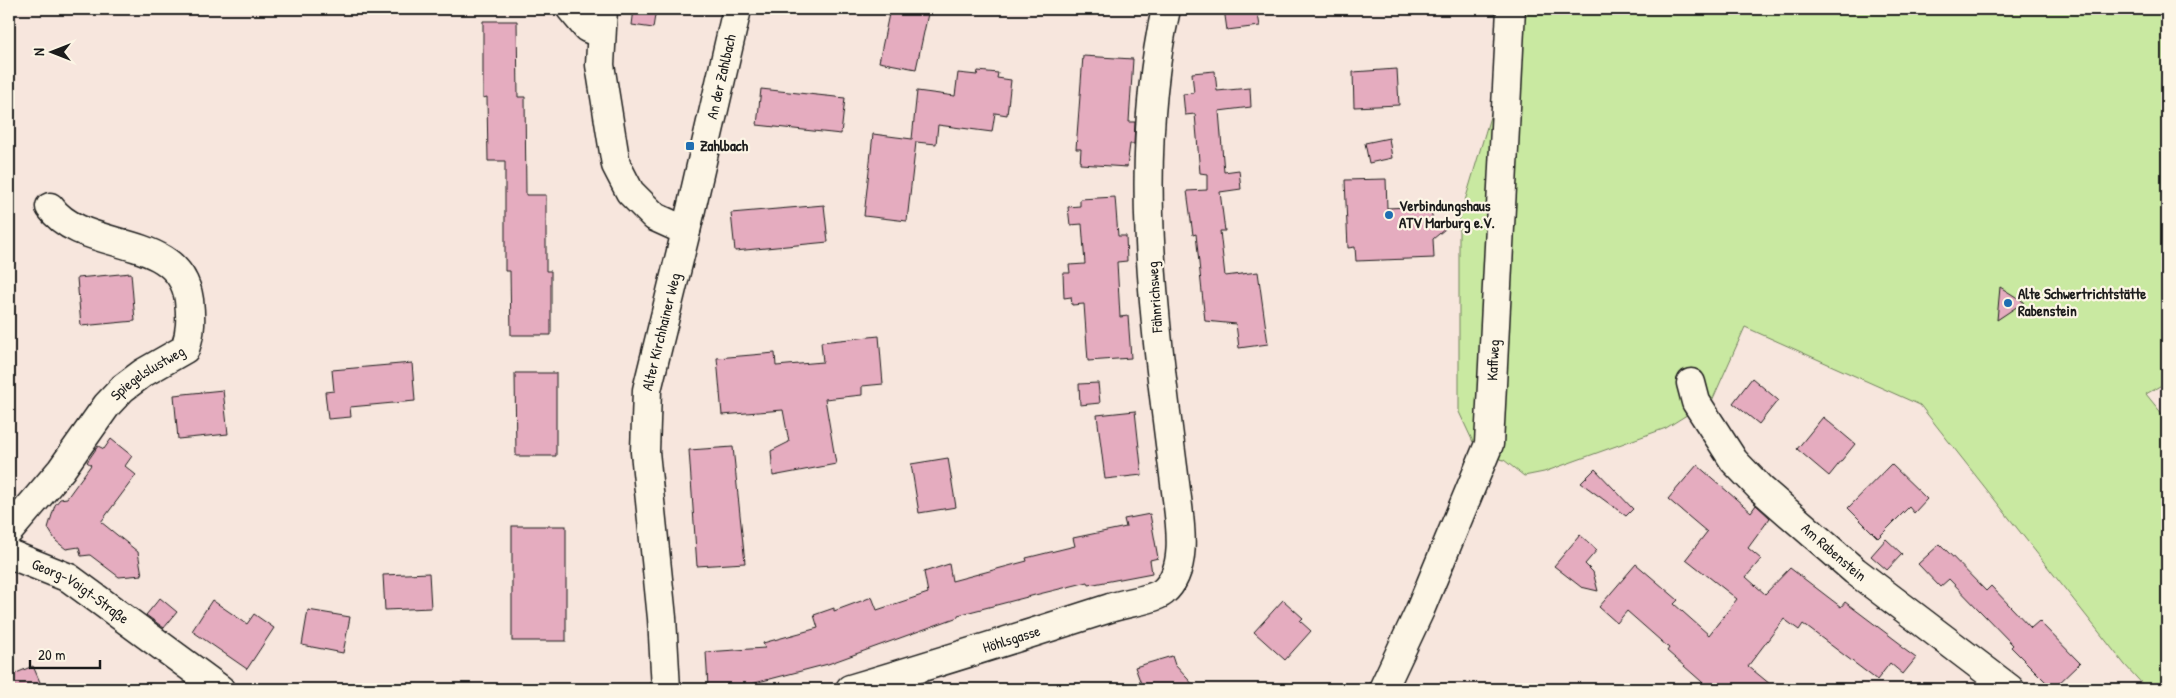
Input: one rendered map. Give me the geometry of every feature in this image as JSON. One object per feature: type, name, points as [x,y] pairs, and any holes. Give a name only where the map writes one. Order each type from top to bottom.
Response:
[{"type":"street","points":[[571,9],[587,28],[602,21],[600,65],[616,165],[630,192],[655,217],[686,232]]},
{"type":"street","name":"An der Zahlbach","points":[[686,232],[736,9]]},
{"type":"street","name":"Fähnrichsweg","points":[[1166,9],[1156,51],[1147,175],[1159,355],[1179,516],[1180,554],[1175,577],[1170,584]]},
{"type":"street","name":"Kaffweg","points":[[1383,689],[1420,610],[1489,444],[1511,9]]},
{"type":"street","name":"Spiegelslustweg","points":[[9,530],[61,470],[107,405],[123,388],[143,373],[186,349],[191,332],[188,290],[173,265],[146,251],[73,227],[57,217],[50,206]]},
{"type":"street","name":"Alter Kirchhainer Weg","points":[[666,689],[662,618],[645,452],[647,390],[686,232]]},
{"type":"street","name":"Am Rabenstein","points":[[1690,383],[1696,402],[1734,460],[1762,489],[1856,571],[2010,689]]},
{"type":"street","name":"Georg-Voigt-Straße","points":[[9,554],[69,578],[220,689]]},
{"type":"street","name":"Höhlsgasse","points":[[850,689],[1114,606],[1161,594],[1170,584]]},
{"type":"green space","points":[[1522,9],[2167,9],[2167,382],[2146,394],[2167,420],[2167,689],[2147,689],[2125,665],[1920,405],[1745,327],[1707,412],[1701,406],[1666,428],[1544,472],[1524,476],[1504,460],[1487,456],[1483,444],[1473,442],[1459,412],[1459,221]]},
{"type":"building","points":[[634,9],[656,9],[653,28],[632,25]]},
{"type":"building","points":[[890,9],[929,9],[916,69],[879,62]]},
{"type":"building","points":[[1224,9],[1257,9],[1260,26],[1227,30]]},
{"type":"building","points":[[483,21],[517,21],[518,97],[525,97],[526,195],[546,195],[546,271],[551,271],[551,335],[511,335],[510,271],[505,271],[505,161],[488,161],[487,97],[483,98]]},
{"type":"building","points":[[1083,56],[1133,59],[1129,122],[1135,122],[1134,144],[1130,144],[1127,167],[1080,164],[1081,149],[1076,149]]},
{"type":"building","points":[[1397,69],[1399,105],[1354,107],[1353,72]]},
{"type":"building","points":[[978,71],[998,73],[997,78],[1011,80],[1007,115],[995,113],[992,132],[938,125],[936,144],[916,142],[907,221],[864,216],[873,134],[912,139],[917,91],[955,96],[958,73],[977,75]]},
{"type":"building","points":[[1215,71],[1217,91],[1250,88],[1251,107],[1219,111],[1224,172],[1239,170],[1241,189],[1220,192],[1225,231],[1220,231],[1225,276],[1258,272],[1268,344],[1239,348],[1236,324],[1205,321],[1196,234],[1193,235],[1187,191],[1207,190],[1207,174],[1200,173],[1195,114],[1185,115],[1183,94],[1194,93],[1192,73]]},
{"type":"building","points":[[761,89],[845,98],[841,134],[757,125]]},
{"type":"building","points":[[1389,138],[1392,158],[1369,163],[1365,143]]},
{"type":"building","name":"Verbindungshaus ATV Marburg e.V.","points":[[1386,179],[1387,208],[1432,206],[1432,219],[1445,229],[1433,239],[1434,258],[1356,261],[1355,247],[1348,248],[1345,180]]},
{"type":"building","points":[[1115,197],[1118,236],[1126,236],[1127,261],[1117,262],[1120,317],[1128,316],[1131,358],[1088,361],[1084,304],[1072,305],[1071,297],[1064,298],[1063,273],[1070,273],[1069,265],[1085,264],[1082,224],[1070,225],[1068,207],[1080,206],[1080,199]]},
{"type":"building","points":[[824,205],[828,242],[735,251],[731,213]]},
{"type":"building","points":[[131,273],[135,321],[81,326],[77,278]]},
{"type":"building","name":"Alte Schwertrichtstätte Rabenstein","points":[[2000,287],[2024,302],[1997,320]]},
{"type":"building","points":[[879,336],[883,384],[862,386],[862,395],[825,399],[836,464],[773,476],[771,451],[789,442],[783,410],[722,415],[717,358],[775,353],[776,366],[823,362],[821,342]]},
{"type":"building","points":[[412,363],[415,401],[350,407],[351,417],[328,419],[325,392],[334,391],[332,370]]},
{"type":"building","points":[[515,373],[556,373],[556,456],[516,456]]},
{"type":"building","points":[[1752,378],[1778,400],[1759,424],[1733,403]]},
{"type":"building","points":[[1098,383],[1100,403],[1080,405],[1079,384]]},
{"type":"building","points":[[223,390],[228,434],[178,439],[174,395]]},
{"type":"building","points":[[1135,411],[1142,475],[1105,479],[1097,415]]},
{"type":"building","points":[[1823,417],[1855,444],[1829,476],[1797,449]]},
{"type":"building","points":[[111,439],[132,456],[125,466],[136,475],[101,522],[138,552],[142,575],[119,577],[90,555],[81,556],[79,547],[66,549],[56,541],[48,528],[55,505],[60,499],[67,498],[91,465],[87,462],[98,446],[104,449]]},
{"type":"building","points":[[733,447],[745,563],[697,566],[689,450]]},
{"type":"building","points":[[948,458],[956,507],[919,513],[911,464]]},
{"type":"building","points":[[1891,464],[1927,499],[1914,513],[1909,507],[1878,538],[1848,508]]},
{"type":"building","points":[[1697,465],[1751,512],[1756,505],[1770,518],[1748,548],[1761,559],[1746,577],[1765,594],[1790,568],[1841,607],[1845,602],[1902,645],[1901,647],[1916,658],[1903,674],[1890,663],[1877,680],[1803,624],[1799,630],[1784,619],[1748,666],[1776,689],[1710,689],[1667,651],[1669,648],[1627,611],[1617,623],[1599,607],[1636,564],[1678,600],[1674,604],[1709,635],[1737,599],[1686,559],[1707,532],[1668,499]]},
{"type":"building","points":[[1595,469],[1633,509],[1626,516],[1581,483]]},
{"type":"building","points":[[1150,514],[1158,558],[1150,560],[1152,573],[1089,585],[1088,582],[958,615],[958,617],[828,664],[751,684],[708,687],[706,652],[765,648],[763,643],[818,628],[814,615],[834,608],[834,611],[872,597],[877,610],[928,593],[924,572],[949,564],[952,581],[1027,561],[1026,558],[1075,546],[1073,538],[1126,527],[1124,519]]},
{"type":"building","points":[[512,526],[566,526],[566,641],[512,641]]},
{"type":"building","points":[[1580,535],[1597,550],[1585,564],[1593,572],[1598,591],[1581,587],[1554,566]]},
{"type":"building","points":[[1886,539],[1902,554],[1887,570],[1871,556]]},
{"type":"building","points":[[1940,544],[1986,591],[1991,586],[2031,628],[2039,621],[2080,663],[2053,689],[2011,647],[2013,645],[1949,579],[1940,587],[1918,564]]},
{"type":"building","points":[[429,573],[431,608],[385,610],[383,575]]},
{"type":"building","points":[[160,598],[177,612],[164,628],[146,615]]},
{"type":"building","points":[[212,600],[247,624],[254,614],[274,628],[247,669],[192,631]]},
{"type":"building","points":[[1283,600],[1303,618],[1300,621],[1311,631],[1285,660],[1254,632]]},
{"type":"building","points":[[308,610],[350,617],[343,653],[302,645]]},
{"type":"building","points":[[1172,656],[1175,665],[1197,689],[1143,689],[1135,667]]},
{"type":"building","points":[[33,666],[43,689],[9,689],[9,676]]},
{"type":"place","name":"Zahlbach","points":[[690,146]]},
{"type":"place","name":"Verbindungshaus ATV Marburg e.V.","points":[[1389,215]]},
{"type":"place","name":"Alte Schwertrichtstätte Rabenstein","points":[[2008,303]]}]
